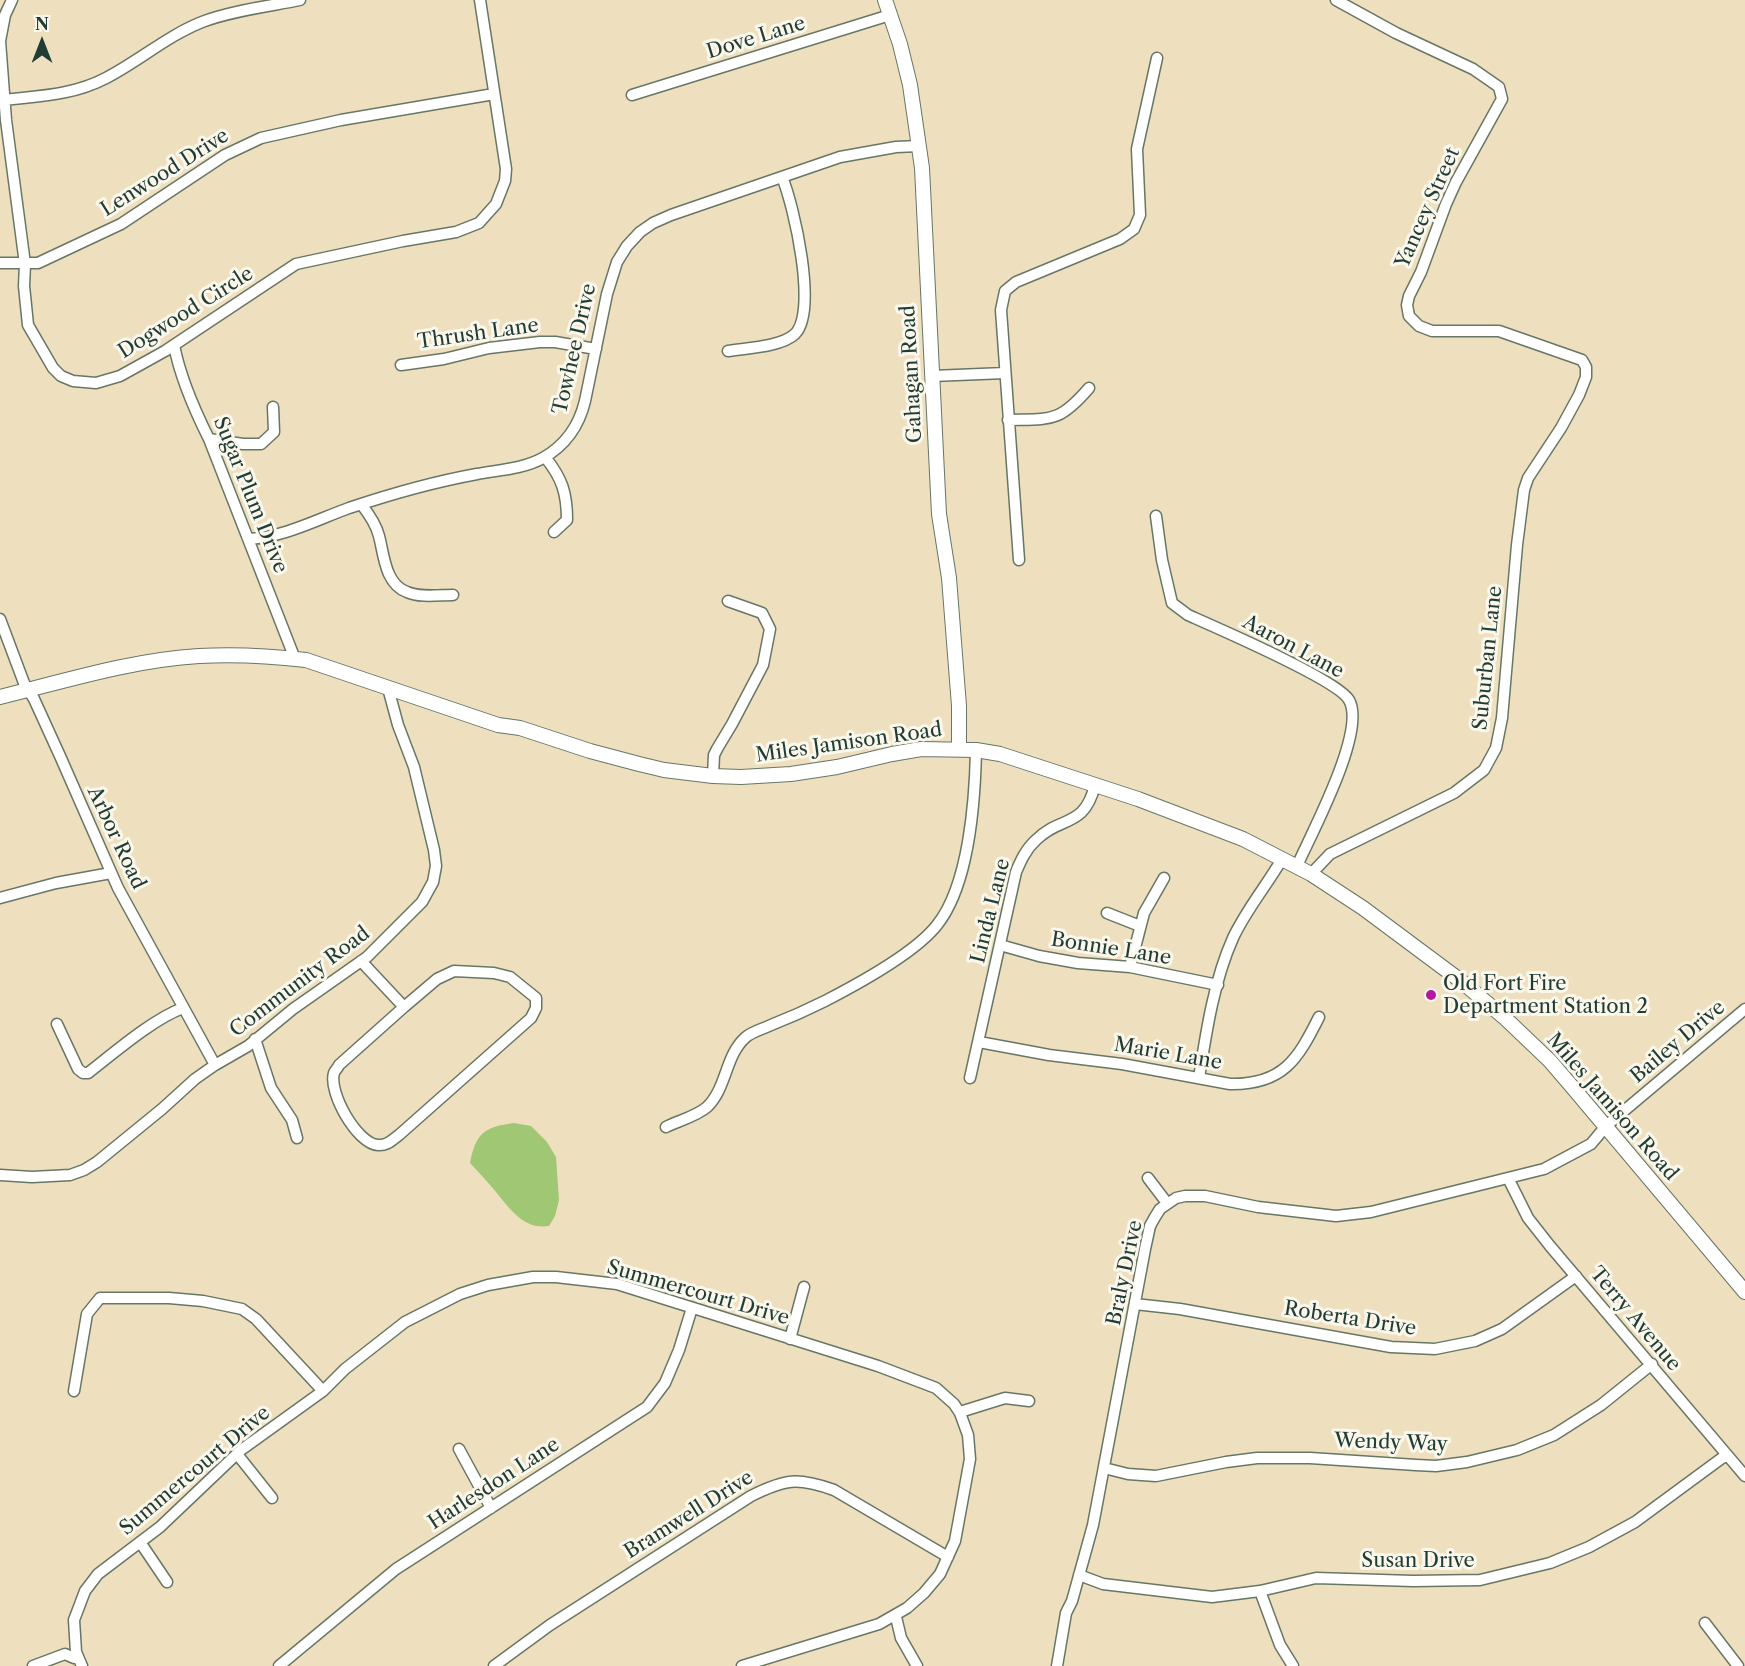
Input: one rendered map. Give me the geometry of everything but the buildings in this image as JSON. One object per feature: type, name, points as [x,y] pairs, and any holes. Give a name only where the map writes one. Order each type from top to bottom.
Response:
[{"type":"main road","name":"Gahagan Road","points":[[885,0],[907,72],[919,146],[939,514],[949,578],[960,706],[960,749]]},
{"type":"main road","name":"Miles Jamison Road","points":[[0,697],[125,667],[177,658],[221,656],[296,659],[306,660],[498,725],[520,728],[590,751],[664,770],[741,777],[791,774],[837,767],[921,749],[960,749],[1000,754],[1095,786],[1243,838],[1297,866],[1363,908],[1483,999],[1550,1061],[1745,1292]]},
{"type":"street","name":"Dogwood Circle","points":[[12,0],[3,10],[0,40],[4,100],[25,264],[24,292],[28,326],[53,368],[61,376],[84,383],[107,381],[120,376],[174,345],[296,264],[403,240],[456,232],[479,223],[496,204],[505,181],[506,169],[480,0]]},
{"type":"street","points":[[4,100],[61,94],[84,88],[105,79],[163,41],[202,22],[300,0]]},
{"type":"street","name":"Yancey Street","points":[[1336,0],[1396,33],[1473,69],[1495,83],[1502,92],[1502,99],[1446,204],[1421,272],[1409,296],[1407,306],[1409,316],[1419,326],[1432,331],[1499,331],[1582,360],[1586,367],[1586,377],[1579,395]]},
{"type":"street","name":"Dove Lane","points":[[632,95],[890,15]]},
{"type":"street","points":[[1019,560],[1005,373],[1002,302],[1005,291],[1010,285],[1022,279],[1120,239],[1134,229],[1138,222],[1140,208],[1137,149],[1157,58]]},
{"type":"street","name":"Lenwood Drive","points":[[0,263],[38,263],[121,224],[225,154],[248,143],[341,120],[494,94]]},
{"type":"street","name":"Towhee Drive","points":[[249,539],[270,538],[361,504],[428,484],[517,467],[545,457],[566,441],[583,410],[611,277],[622,252],[640,232],[671,214],[840,157],[896,147],[919,146]]},
{"type":"street","points":[[728,351],[783,342],[794,335],[802,323],[804,307],[801,245],[782,177]]},
{"type":"street","name":"Thrush Lane","points":[[401,365],[412,362],[424,363],[489,348],[540,342],[563,343],[596,350]]},
{"type":"street","name":"Sugar Plum Drive","points":[[174,345],[184,381],[296,659]]},
{"type":"street","points":[[932,376],[1005,373]]},
{"type":"street","points":[[1008,420],[1056,418],[1089,388]]},
{"type":"street","name":"Suburban Lane","points":[[1311,874],[1330,854],[1454,793],[1484,770],[1488,763],[1498,739],[1502,718],[1524,490],[1528,478],[1561,428],[1579,395]]},
{"type":"street","points":[[209,439],[261,444],[274,432],[273,407]]},
{"type":"street","points":[[545,457],[555,469],[566,491],[567,520],[554,532]]},
{"type":"street","points":[[361,504],[374,522],[392,580],[407,592],[425,595],[453,595]]},
{"type":"street","name":"Aaron Lane","points":[[1156,516],[1162,560],[1172,603],[1188,615],[1327,682],[1349,699],[1354,720],[1350,738],[1338,775],[1297,866]]},
{"type":"street","points":[[713,776],[714,755],[763,665],[770,636],[770,629],[762,614],[728,600]]},
{"type":"street","name":"Arbor Road","points":[[0,619],[21,676],[60,756],[111,873],[215,1065]]},
{"type":"street","name":"Community Road","points":[[0,1175],[70,1174],[84,1170],[97,1162],[195,1079],[240,1051],[361,961],[422,902],[430,890],[436,866],[420,786],[398,725],[388,688]]},
{"type":"street","points":[[666,1127],[708,1106],[725,1076],[736,1048],[748,1035],[804,1011],[853,986],[918,942],[938,924],[951,902],[964,861],[975,786],[976,750]]},
{"type":"street","name":"Linda Lane","points":[[970,1078],[1013,882],[1024,854],[1043,834],[1083,812],[1092,800],[1095,786]]},
{"type":"street","points":[[1199,1078],[1225,959],[1235,935],[1282,859]]},
{"type":"street","points":[[0,898],[56,883],[111,873]]},
{"type":"street","points":[[1130,967],[1145,908],[1164,878]]},
{"type":"street","points":[[1107,913],[1140,926]]},
{"type":"street","name":"Bonnie Lane","points":[[1000,945],[1078,963],[1130,967],[1218,985]]},
{"type":"street","points":[[361,961],[404,1007]]},
{"type":"street","points":[[454,971],[510,976],[536,998],[536,1008],[531,1018],[399,1135],[380,1146],[369,1143],[350,1123],[335,1090],[334,1073],[339,1065],[404,1007],[437,979],[454,971]]},
{"type":"street","points":[[57,1024],[78,1069],[83,1073],[88,1073],[172,1012],[183,1008]]},
{"type":"street","name":"Bailey Drive","points":[[1606,1126],[1745,1009]]},
{"type":"street","name":"Marie Lane","points":[[979,1042],[1049,1055],[1122,1064],[1230,1084],[1248,1084],[1273,1077],[1287,1067],[1299,1055],[1319,1017]]},
{"type":"street","points":[[255,1039],[271,1088],[292,1120],[297,1138]]},
{"type":"street","name":"Braly Drive","points":[[1057,1666],[1066,1613],[1094,1525],[1150,1227],[1160,1209],[1176,1198],[1195,1195],[1302,1214],[1348,1216],[1404,1205],[1544,1169],[1581,1151],[1596,1140],[1606,1126]]},
{"type":"street","points":[[1148,1178],[1167,1203]]},
{"type":"street","name":"Terry Avenue","points":[[1508,1178],[1528,1218],[1745,1476]]},
{"type":"street","name":"Roberta Drive","points":[[1136,1304],[1180,1309],[1391,1347],[1435,1349],[1475,1341],[1502,1329],[1576,1276]]},
{"type":"street","name":"Summercourt Drive","points":[[76,1662],[74,1620],[84,1591],[98,1574],[189,1502],[207,1481],[237,1454],[323,1391],[345,1370],[405,1322],[460,1294],[488,1285],[533,1277],[556,1277],[617,1284],[925,1383],[946,1396],[960,1412],[968,1435],[970,1459],[955,1541],[940,1574],[924,1593],[896,1617]]},
{"type":"street","points":[[790,1339],[804,1287]]},
{"type":"street","points":[[74,1391],[87,1314],[95,1302],[100,1298],[169,1298],[203,1301],[242,1309],[256,1319],[323,1391]]},
{"type":"street","name":"Harlesdon Lane","points":[[279,1666],[396,1569],[647,1407],[665,1383],[679,1350],[692,1308]]},
{"type":"street","name":"Wendy Way","points":[[1104,1468],[1128,1474],[1156,1476],[1257,1458],[1320,1458],[1436,1466],[1467,1462],[1517,1450],[1554,1435],[1600,1405],[1652,1364]]},
{"type":"street","points":[[960,1412],[1005,1398],[1029,1401]]},
{"type":"street","points":[[459,1449],[491,1508]]},
{"type":"street","points":[[237,1454],[272,1498]]},
{"type":"street","name":"Susan Drive","points":[[1079,1575],[1102,1584],[1224,1597],[1316,1578],[1469,1581],[1550,1563],[1589,1548],[1635,1522],[1722,1458],[1728,1456]]},
{"type":"street","name":"Bramwell Drive","points":[[494,1666],[550,1625],[739,1506],[751,1496],[775,1484],[801,1482],[834,1490],[948,1557]]},
{"type":"street","points":[[140,1542],[166,1582]]},
{"type":"street","points":[[1260,1591],[1280,1645],[1293,1666]]},
{"type":"street","points":[[742,1666],[849,1634],[896,1617],[901,1638],[917,1666]]},
{"type":"street","points":[[1705,1623],[1738,1666]]},
{"type":"street","points":[[33,1666],[65,1654],[76,1662]]},
{"type":"green space","points":[[514,1123],[531,1126],[547,1142],[556,1157],[559,1200],[555,1216],[549,1226],[532,1225],[518,1217],[470,1163],[475,1145],[483,1133],[495,1127]]},
{"type":"place","name":"Old Fort Fire Department Station 2","points":[[1431,995]]}]
